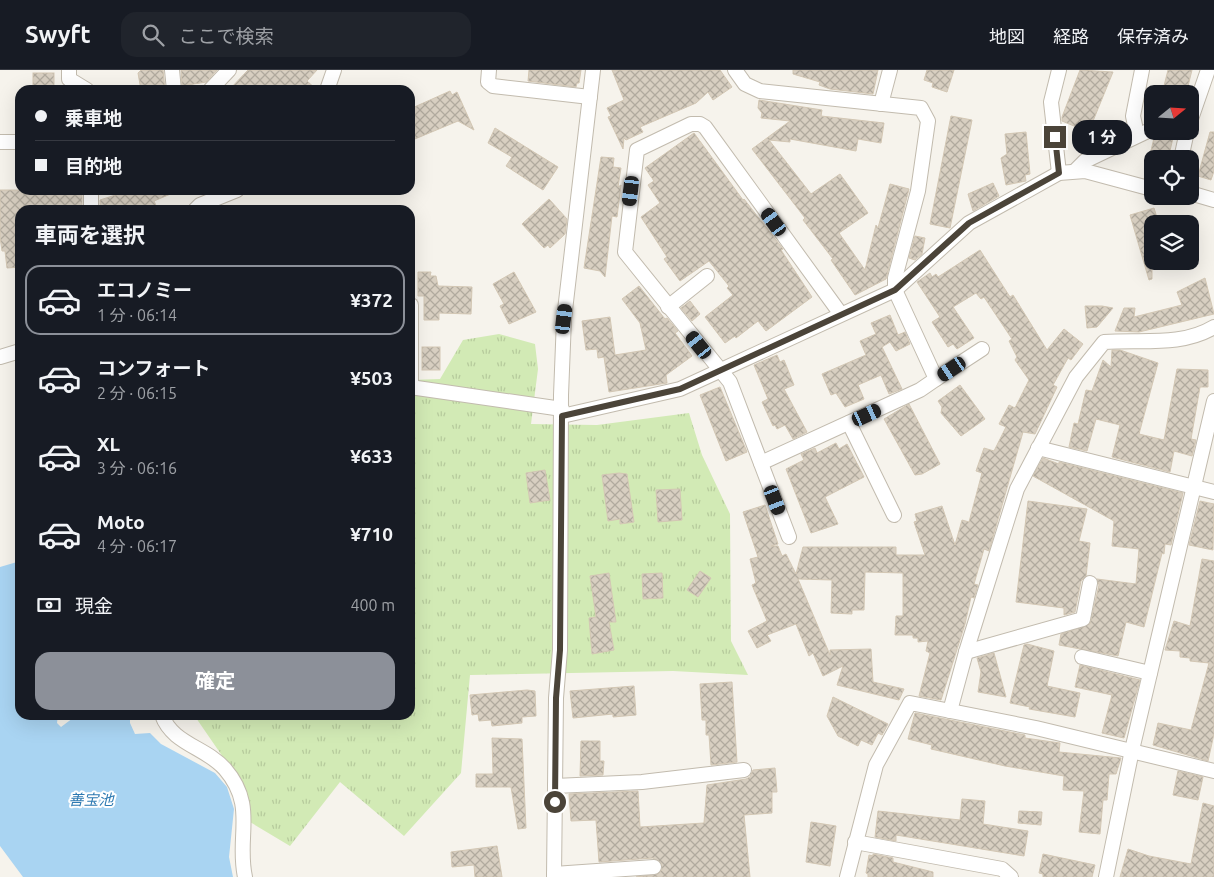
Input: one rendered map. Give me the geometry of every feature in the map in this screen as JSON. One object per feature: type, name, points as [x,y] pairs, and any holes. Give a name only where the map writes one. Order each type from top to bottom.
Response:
[{"type":"street","points":[[69,70],[69,79],[79,85]]},
{"type":"street","points":[[172,70],[174,85]]},
{"type":"street","points":[[215,85],[229,70]]},
{"type":"street","points":[[329,85],[334,70]]},
{"type":"street","points":[[489,70],[488,82],[493,86],[590,97]]},
{"type":"street","points":[[593,70],[564,319],[560,650],[556,698],[554,876],[654,867]]},
{"type":"street","points":[[735,70],[745,84],[760,91],[921,108],[928,121],[918,191],[896,278],[895,290],[936,379]]},
{"type":"street","points":[[881,104],[890,70]]},
{"type":"street","points":[[1059,70],[1051,102],[1059,173]]},
{"type":"street","points":[[1137,135],[1133,116],[1142,70]]},
{"type":"street","points":[[1199,95],[1208,70]]},
{"type":"street","points":[[789,537],[730,382],[722,369],[709,357],[627,255],[624,247],[636,154],[640,147],[695,123],[705,127],[840,313]]},
{"type":"street","points":[[1075,171],[1085,161],[1144,132]]},
{"type":"street","points":[[0,142],[15,142]]},
{"type":"street","points":[[415,388],[562,412],[671,393],[840,313],[895,290],[969,223],[1059,173],[1085,172],[1144,188]]},
{"type":"street","points":[[200,205],[222,195]]},
{"type":"street","points":[[1199,196],[1214,200]]},
{"type":"street","points":[[668,307],[707,276]]},
{"type":"street","points":[[950,711],[966,652],[1017,489],[1076,378],[1104,342],[1169,340],[1196,337],[1214,327]]},
{"type":"street","points":[[760,463],[920,390],[982,349]]},
{"type":"street","points":[[0,357],[15,352]]},
{"type":"street","points":[[1106,877],[1132,750],[1214,401]]},
{"type":"street","points":[[849,423],[894,515]]},
{"type":"street","points":[[1038,448],[1214,492]]},
{"type":"street","points":[[966,652],[1083,619],[1090,583]]},
{"type":"street","points":[[1082,657],[1150,673]]},
{"type":"street","points":[[847,877],[876,766],[910,703],[1132,750],[1214,771]]},
{"type":"street","points":[[164,720],[166,727],[179,738],[207,754],[226,770],[237,790],[246,816],[243,856],[246,877]]},
{"type":"street","points":[[555,786],[642,782],[744,770]]},
{"type":"street","points":[[855,842],[1002,868],[1010,877]]},
{"type":"green space","points":[[499,334],[535,344],[538,369],[531,424],[597,425],[689,413],[702,455],[730,514],[731,641],[748,675],[673,671],[470,675],[461,773],[404,836],[340,782],[290,846],[250,822],[236,776],[197,720],[415,720],[415,380],[440,379],[463,340]]},
{"type":"water","name":"善宝池","points":[[15,563],[15,720],[57,720],[57,723],[61,727],[70,720],[130,720],[135,734],[150,733],[161,744],[215,773],[227,787],[234,809],[229,857],[233,877],[23,877],[0,846],[0,567]]},
{"type":"building","points":[[141,70],[163,70],[164,85],[140,85],[138,73]]},
{"type":"building","points":[[181,70],[217,70],[206,82],[182,85]]},
{"type":"building","points":[[248,70],[317,70],[307,81],[311,85],[234,85]]},
{"type":"building","points":[[529,70],[581,70],[579,83],[577,83],[576,87],[528,81]]},
{"type":"building","points":[[612,70],[720,70],[732,87],[713,100],[708,92],[696,103],[640,127],[643,132],[626,140],[624,138],[623,149],[608,117],[611,116],[607,108],[624,100]]},
{"type":"building","points":[[793,70],[878,70],[873,94],[830,89],[819,85],[820,82],[793,74]]},
{"type":"building","points":[[927,70],[954,70],[947,92],[932,87],[933,83],[924,80]]},
{"type":"building","points":[[1080,70],[1113,72],[1093,121],[1091,120],[1086,131],[1062,121]]},
{"type":"building","points":[[1168,70],[1192,70],[1188,85],[1164,85]]},
{"type":"building","points":[[33,73],[54,73],[54,85],[33,85]]},
{"type":"building","points":[[450,91],[452,95],[457,92],[474,130],[458,121],[415,139],[415,107]]},
{"type":"building","points":[[759,100],[822,110],[821,116],[884,123],[881,143],[858,139],[856,151],[790,139],[790,142],[769,140],[811,194],[840,174],[868,213],[839,233],[865,270],[876,225],[878,228],[890,184],[909,189],[886,279],[855,295],[831,260],[833,259],[803,220],[805,218],[752,149],[790,121],[761,118],[762,113],[758,108]]},
{"type":"building","points":[[951,116],[972,120],[950,228],[930,224]]},
{"type":"building","points":[[495,128],[558,167],[543,190],[506,166],[512,157],[488,143]]},
{"type":"building","points":[[1026,132],[1030,174],[1025,175],[1026,181],[1006,185],[1001,158],[1007,154],[1005,134]]},
{"type":"building","points":[[1210,132],[1214,132],[1214,171],[1211,180],[1199,176]]},
{"type":"building","points":[[694,133],[743,200],[783,249],[781,250],[812,297],[766,331],[758,321],[736,338],[735,336],[725,343],[705,317],[733,295],[727,288],[729,286],[709,261],[680,281],[664,259],[667,257],[641,217],[660,203],[648,185],[654,181],[645,168]]},
{"type":"building","points":[[1154,140],[1173,140],[1170,150],[1151,150]]},
{"type":"building","points":[[601,157],[614,158],[613,167],[621,168],[617,217],[612,216],[605,277],[600,271],[584,268]]},
{"type":"building","points":[[993,183],[999,196],[973,211],[968,194]]},
{"type":"building","points":[[0,190],[15,190],[15,195],[82,195],[82,205],[15,205],[15,267],[7,268],[5,251],[2,251],[0,237]]},
{"type":"building","points":[[116,195],[168,195],[154,201],[156,205],[100,205],[100,200]]},
{"type":"building","points":[[549,199],[567,219],[565,234],[550,248],[548,245],[544,248],[522,224]]},
{"type":"building","points":[[1154,208],[1156,215],[1144,215],[1144,263],[1130,215]]},
{"type":"building","points":[[915,236],[925,238],[922,254],[915,260],[909,258]]},
{"type":"building","points":[[980,250],[1010,297],[1013,295],[1047,350],[1064,329],[1083,344],[1071,360],[1068,358],[1053,385],[1057,387],[1035,434],[1023,432],[989,551],[984,549],[974,584],[978,585],[974,598],[971,597],[965,624],[941,700],[919,696],[930,653],[926,651],[928,641],[918,642],[918,638],[913,638],[913,635],[895,635],[896,616],[903,616],[903,573],[865,572],[864,610],[852,610],[852,614],[831,613],[832,580],[798,579],[830,655],[830,650],[871,649],[873,682],[904,689],[899,700],[837,685],[843,666],[823,676],[813,653],[809,656],[796,624],[767,635],[771,641],[757,648],[748,631],[767,621],[752,585],[756,583],[750,559],[758,557],[743,512],[765,505],[778,544],[771,546],[778,546],[782,556],[786,554],[796,574],[803,547],[896,547],[896,555],[925,555],[914,522],[917,521],[915,514],[942,506],[955,545],[962,520],[969,522],[982,473],[976,471],[984,448],[994,451],[1006,427],[999,424],[1009,405],[1015,408],[1029,380],[1015,360],[1017,357],[1009,341],[1012,339],[984,297],[981,299],[976,293],[953,307],[974,338],[957,349],[953,344],[948,347],[932,322],[940,317],[917,282],[930,273],[932,277],[936,274],[938,277]]},
{"type":"building","points":[[1146,270],[1152,270],[1152,279],[1149,280]]},
{"type":"building","points":[[418,272],[431,272],[430,276],[436,276],[438,286],[472,287],[471,314],[439,313],[439,320],[424,320],[424,296],[418,296]]},
{"type":"building","points":[[514,272],[536,312],[509,324],[500,306],[504,304],[493,284]]},
{"type":"building","points":[[1205,278],[1214,314],[1139,332],[1115,331],[1124,308],[1135,308],[1134,317],[1182,305],[1177,292]]},
{"type":"building","points":[[639,286],[665,319],[667,318],[678,331],[675,333],[692,356],[666,375],[667,383],[609,392],[604,357],[598,358],[597,349],[586,350],[582,321],[610,317],[615,355],[646,350],[640,323],[622,299]]},
{"type":"building","points":[[690,301],[700,314],[692,321],[681,308]]},
{"type":"building","points":[[1085,306],[1113,308],[1097,327],[1087,328]]},
{"type":"building","points":[[890,315],[898,335],[905,332],[910,344],[896,351],[890,342],[882,347],[902,389],[889,394],[881,375],[858,385],[864,399],[845,407],[836,393],[831,395],[822,374],[866,355],[860,341],[876,334],[871,323]]},
{"type":"building","points":[[422,347],[440,347],[440,370],[422,370]]},
{"type":"building","points":[[1112,350],[1120,350],[1158,363],[1139,434],[1164,440],[1177,369],[1208,370],[1208,387],[1200,387],[1191,439],[1196,440],[1192,456],[1174,451],[1170,472],[1112,457],[1120,425],[1096,419],[1087,451],[1069,447],[1074,423],[1078,424],[1086,390],[1092,391],[1103,360],[1111,367]]},
{"type":"building","points":[[777,355],[780,362],[784,360],[794,385],[784,389],[807,432],[793,439],[785,425],[777,429],[775,425],[773,426],[762,402],[768,399],[754,365]]},
{"type":"building","points":[[960,385],[985,419],[961,436],[941,413],[942,407],[938,401]]},
{"type":"building","points":[[720,387],[747,452],[726,461],[700,395]]},
{"type":"building","points":[[909,404],[940,464],[922,474],[915,475],[884,419]]},
{"type":"building","points":[[836,443],[839,449],[847,444],[864,477],[825,497],[838,524],[811,533],[786,469],[804,460],[801,454],[815,448],[817,453]]},
{"type":"building","points":[[1043,458],[1059,464],[1059,462],[1183,493],[1171,545],[1165,544],[1164,554],[1162,553],[1144,627],[1126,622],[1118,656],[1059,645],[1061,634],[1090,624],[1099,585],[1097,579],[1136,584],[1139,549],[1112,546],[1114,521],[1033,476]]},
{"type":"building","points":[[545,470],[550,500],[530,503],[526,473]]},
{"type":"building","points":[[627,474],[634,522],[620,524],[620,519],[608,521],[602,475]]},
{"type":"building","points":[[680,489],[682,520],[658,522],[656,490]]},
{"type":"building","points":[[1028,501],[1087,509],[1079,541],[1090,543],[1086,576],[1081,581],[1075,612],[1064,615],[1064,608],[1016,602]]},
{"type":"building","points":[[1200,501],[1214,504],[1213,550],[1189,545]]},
{"type":"building","points":[[1202,559],[1214,561],[1214,734],[1208,761],[1153,745],[1158,723],[1191,730],[1209,663],[1190,661],[1190,658],[1180,657],[1180,651],[1165,650],[1174,621],[1190,626]]},
{"type":"building","points":[[700,571],[711,578],[698,597],[687,590]]},
{"type":"building","points":[[609,573],[616,622],[609,622],[614,650],[592,654],[589,618],[596,617],[590,576]]},
{"type":"building","points":[[662,573],[663,598],[643,599],[642,574]]},
{"type":"building","points":[[1027,644],[1054,651],[1047,686],[1080,693],[1075,717],[1029,709],[1030,707],[1010,703],[1024,645]]},
{"type":"building","points":[[994,653],[1006,697],[978,692],[981,672],[977,658]]},
{"type":"building","points":[[1080,665],[1140,680],[1124,738],[1102,733],[1112,695],[1075,687]]},
{"type":"building","points":[[732,682],[737,762],[711,765],[709,735],[706,735],[706,720],[702,720],[700,684]]},
{"type":"building","points":[[634,686],[636,715],[613,717],[613,714],[573,718],[570,691]]},
{"type":"building","points":[[535,691],[536,716],[522,717],[522,723],[492,726],[491,720],[479,721],[478,714],[472,715],[470,695]]},
{"type":"building","points":[[833,697],[888,724],[882,735],[878,733],[872,745],[861,740],[858,746],[838,736],[827,716]]},
{"type":"building","points":[[915,713],[1025,735],[1025,738],[1060,743],[1059,752],[1121,758],[1116,774],[1109,774],[1107,800],[1103,800],[1100,834],[1079,832],[1084,791],[1063,790],[1064,776],[1005,766],[931,749],[932,745],[908,739]]},
{"type":"building","points":[[492,738],[522,739],[526,828],[518,829],[511,787],[476,787],[476,774],[493,774]]},
{"type":"building","points":[[581,741],[600,741],[600,761],[604,761],[603,775],[580,776]]},
{"type":"building","points":[[775,768],[777,792],[772,792],[772,813],[744,815],[750,877],[636,877],[658,874],[662,870],[661,863],[653,858],[599,862],[596,820],[571,821],[569,794],[638,791],[640,827],[704,823],[707,785],[746,779],[750,777],[753,770]]},
{"type":"building","points":[[1178,771],[1203,777],[1198,800],[1173,795]]},
{"type":"building","points":[[962,799],[985,801],[983,824],[1028,831],[1024,856],[896,835],[896,841],[875,837],[878,811],[960,820]]},
{"type":"building","points":[[1203,803],[1214,806],[1214,877],[1120,877],[1128,849],[1149,856],[1191,864]]},
{"type":"building","points":[[1019,811],[1042,812],[1041,825],[1018,823]]},
{"type":"building","points":[[811,822],[836,826],[830,866],[806,862]]},
{"type":"building","points":[[497,846],[502,877],[475,877],[474,865],[452,867],[451,852]]},
{"type":"building","points":[[873,854],[893,858],[893,862],[933,872],[933,877],[868,877],[866,873],[869,855],[873,856]]},
{"type":"building","points":[[1043,854],[1095,865],[1092,877],[1043,877],[1043,874],[1039,873]]},
{"type":"route","points":[[555,802],[556,698],[560,650],[562,416],[671,393],[840,313],[895,290],[969,223],[1059,173],[1055,137]]}]
